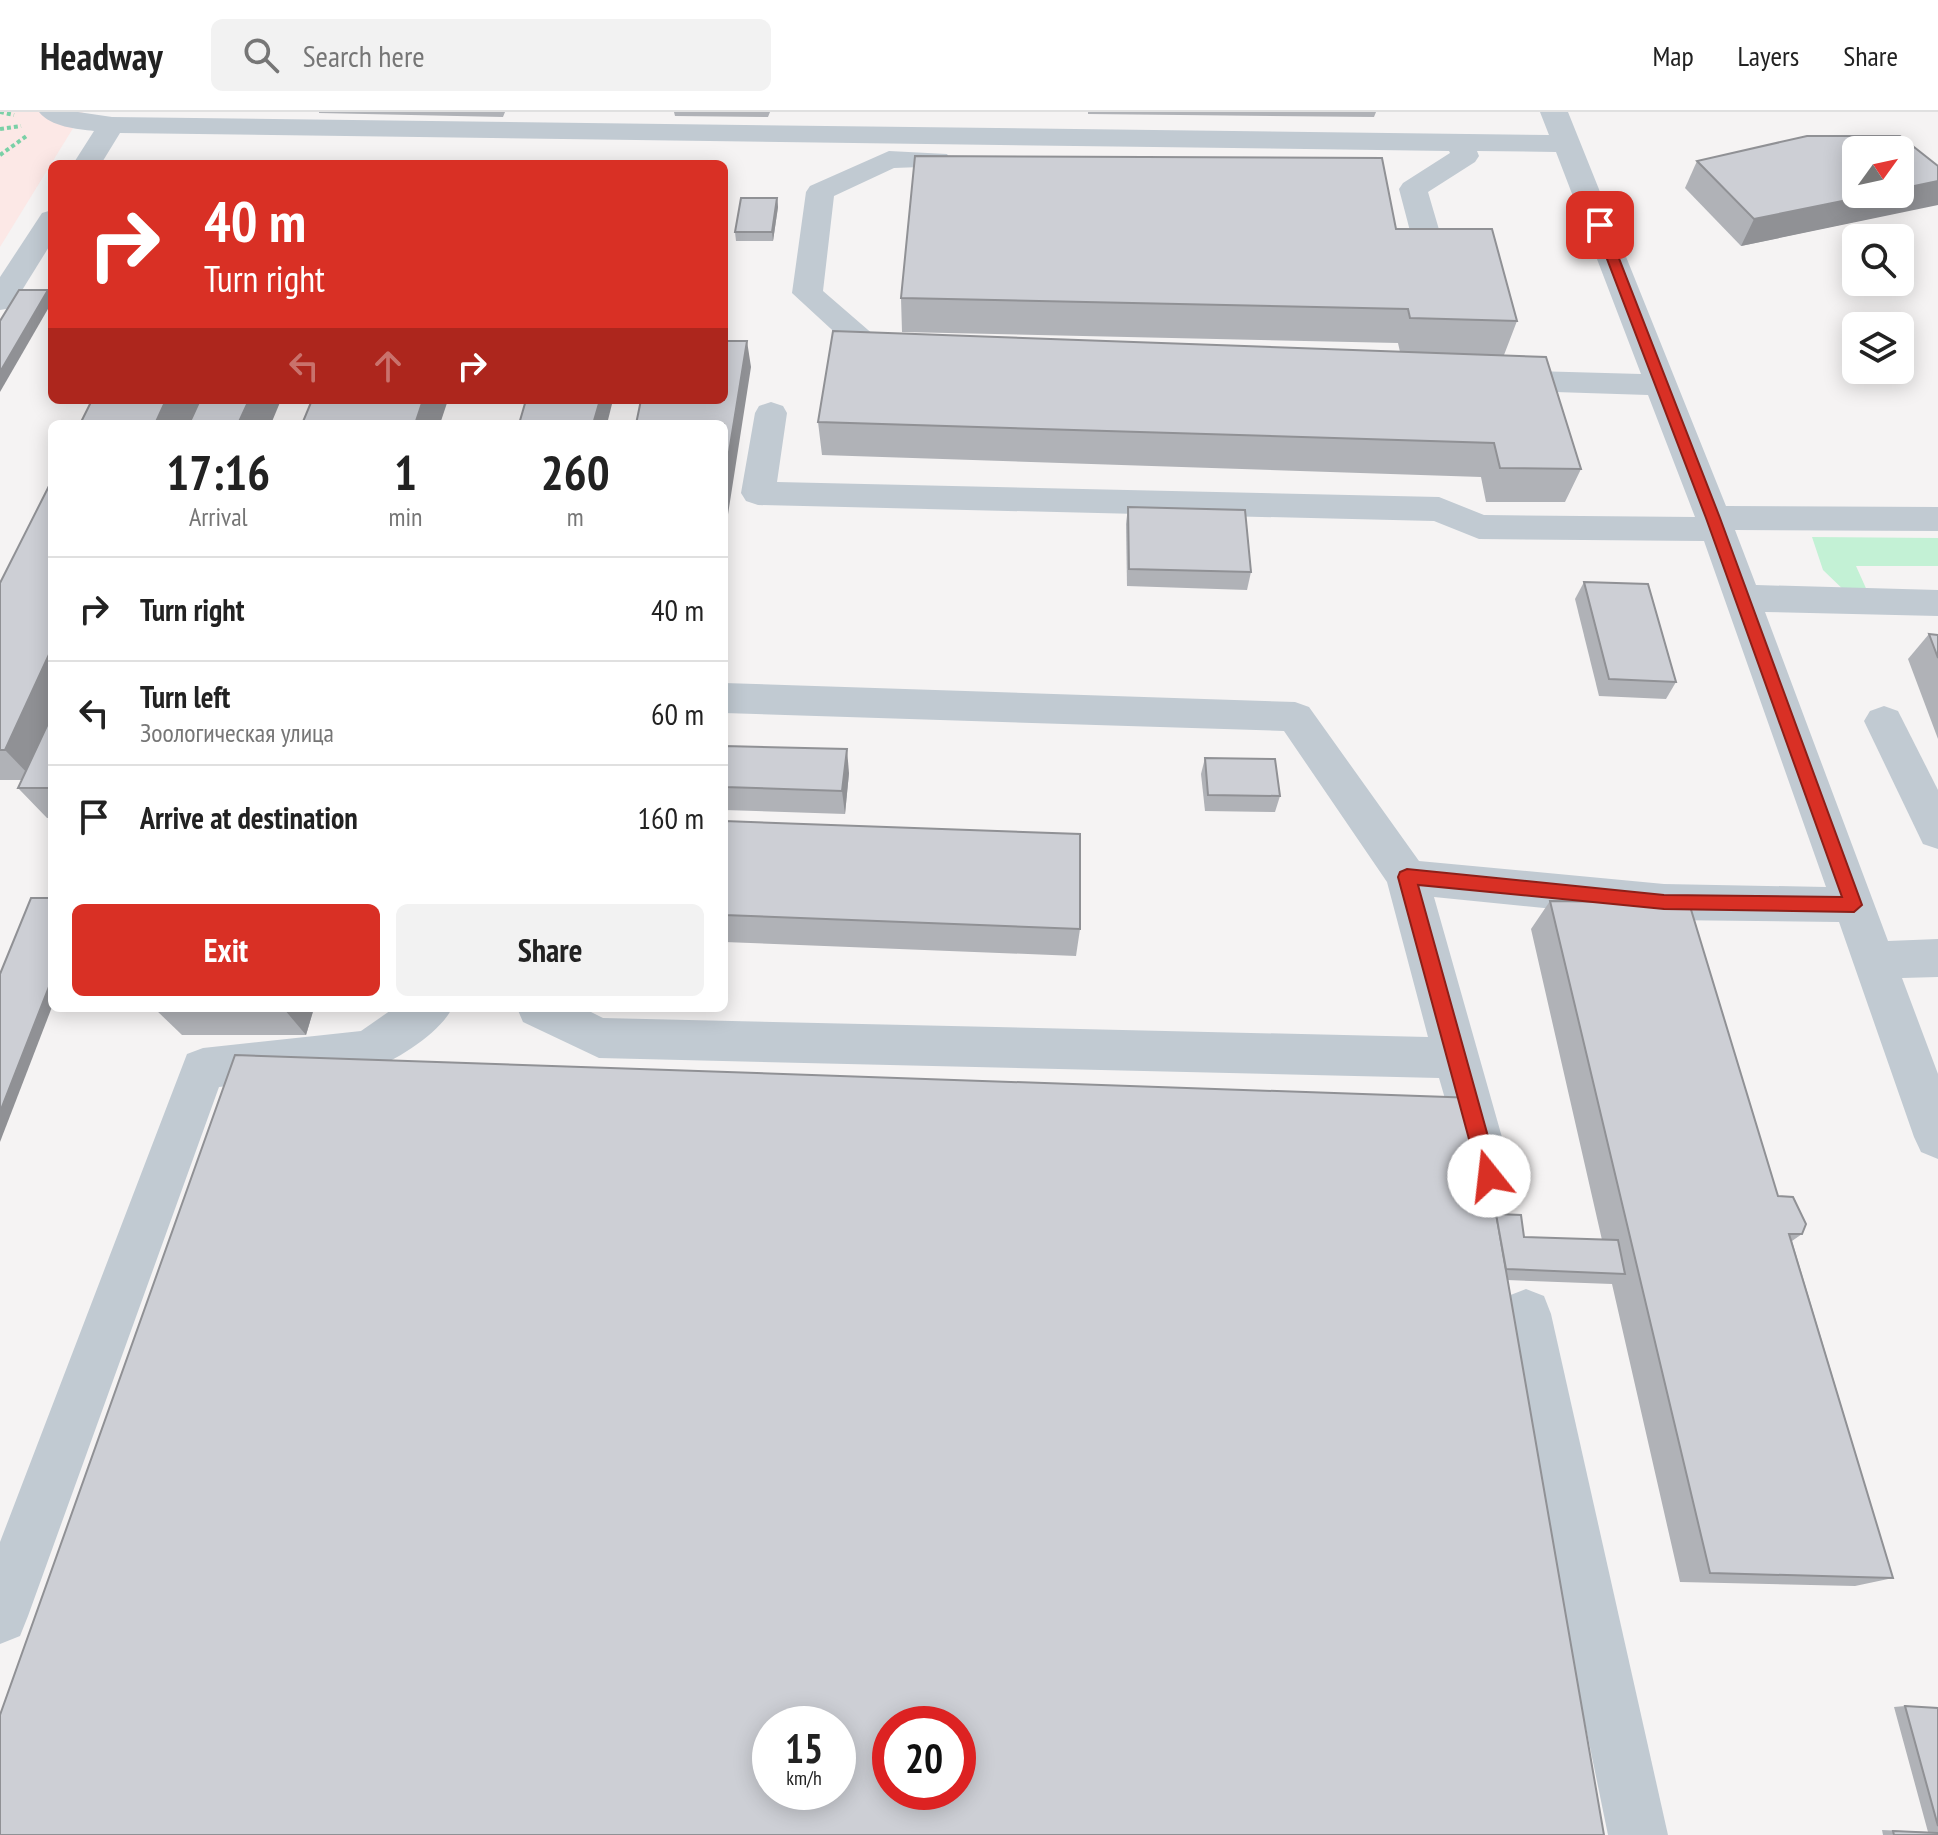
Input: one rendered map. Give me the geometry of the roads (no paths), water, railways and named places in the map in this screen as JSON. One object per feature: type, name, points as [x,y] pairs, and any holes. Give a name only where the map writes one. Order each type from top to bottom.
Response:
[{"type":"street","points":[[1554,112],[1714,523],[1938,1137]]},
{"type":"street","points":[[44,122],[77,121],[112,125],[274,118],[395,139],[529,120],[807,122],[1569,144]]},
{"type":"street","points":[[90,160],[112,125]]},
{"type":"street","points":[[1430,250],[1413,189],[1465,156],[1459,142]]},
{"type":"street","points":[[930,349],[867,345],[807,293],[820,192],[889,159],[1331,164]]},
{"type":"street","points":[[0,301],[48,225]]},
{"type":"street","points":[[1463,378],[1661,385]]},
{"type":"street","points":[[771,413],[758,493],[1439,509],[1479,527],[1938,519]]},
{"type":"street","points":[[1742,598],[1938,603]]},
{"type":"street","points":[[728,698],[1295,717],[1407,877],[1489,1176]]},
{"type":"street","points":[[1884,721],[1933,810]]},
{"type":"street","points":[[1407,877],[1664,902],[1854,905]]},
{"type":"street","points":[[1873,960],[1938,958]]},
{"type":"street","points":[[0,1616],[203,1068],[370,1050],[424,1012]]},
{"type":"street","points":[[547,1012],[599,1038],[1455,1058]]},
{"type":"street","points":[[1526,1314],[1638,1835]]}]
